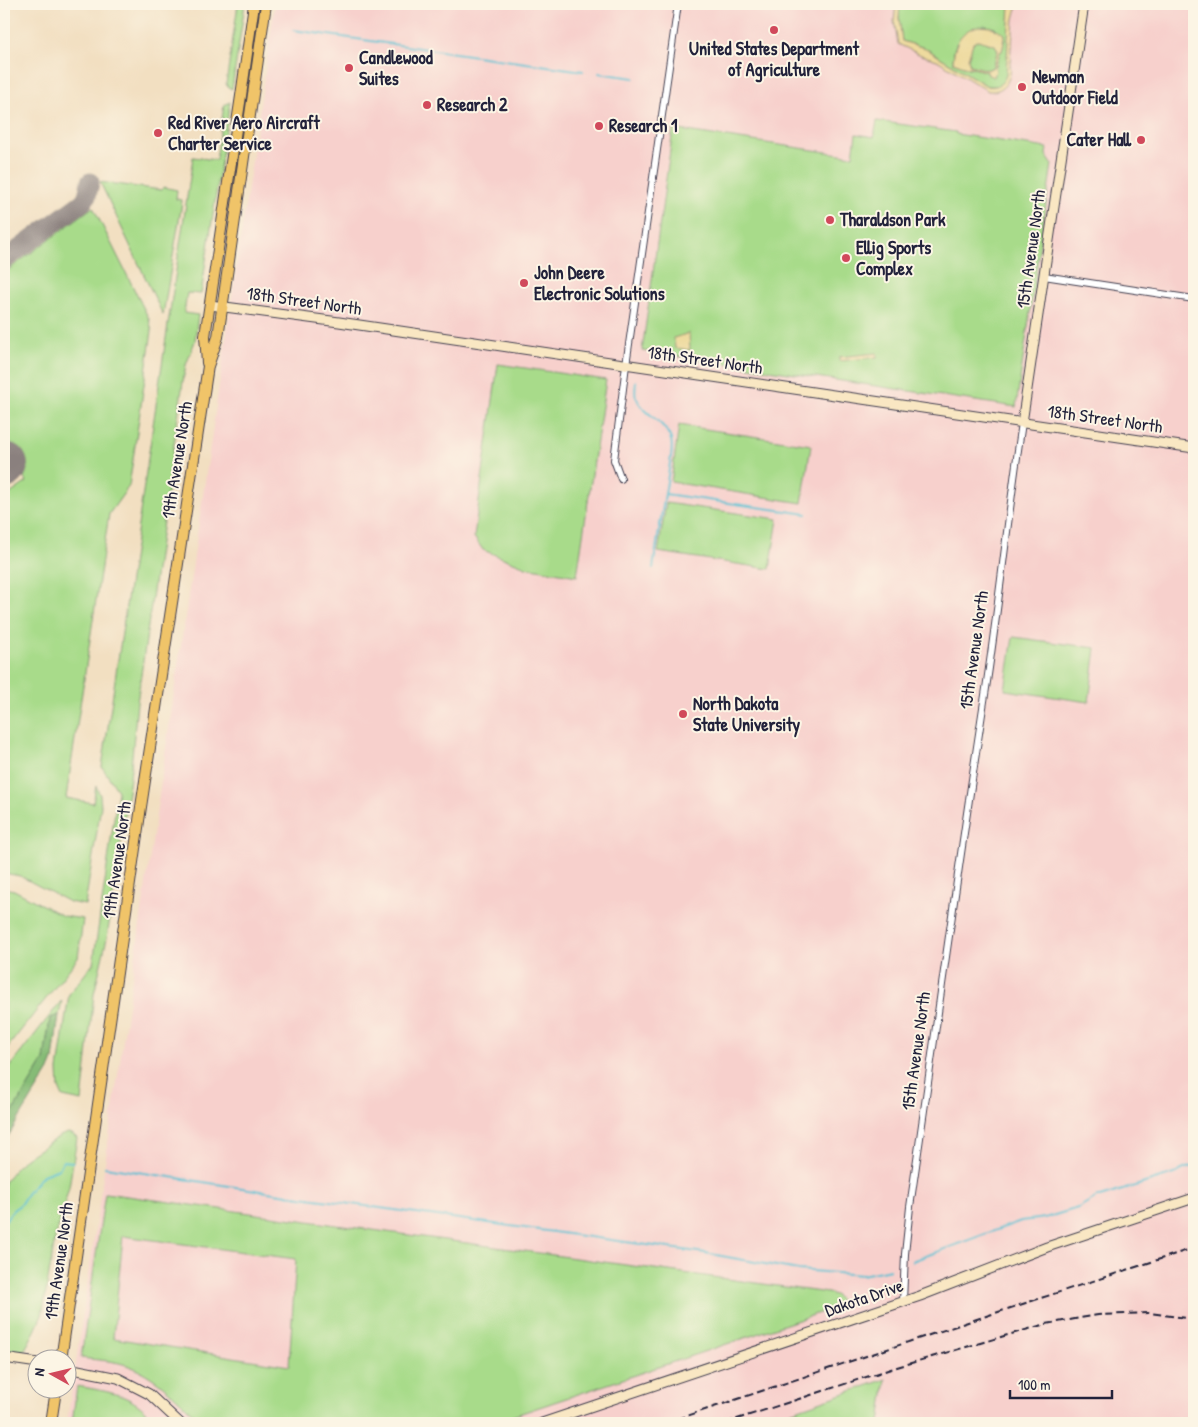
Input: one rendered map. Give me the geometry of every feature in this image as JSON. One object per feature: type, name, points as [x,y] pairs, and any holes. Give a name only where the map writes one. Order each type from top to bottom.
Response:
[{"type":"main road","name":"19th Avenue North","points":[[208,366],[205,336],[254,4]]},
{"type":"main road","name":"19th Avenue North","points":[[62,1350],[144,787],[208,366],[218,338],[266,4]]},
{"type":"main road","points":[[51,1423],[54,1400]]},
{"type":"street","points":[[621,479],[614,460],[678,4]]},
{"type":"street","name":"15th Avenue North","points":[[903,1302],[905,1254],[910,1208],[984,696],[1011,494],[1084,4]]},
{"type":"street","points":[[1044,276],[1194,299]]},
{"type":"street","name":"18th Street North","points":[[210,305],[349,323],[1194,448]]},
{"type":"street","name":"Dakota Drive","points":[[542,1423],[903,1302],[1047,1247],[1194,1198]]},
{"type":"street","points":[[4,1358],[28,1362]]},
{"type":"street","points":[[78,1370],[118,1378],[149,1394],[180,1423]]},
{"type":"shaded area","name":"North Dakota State University","points":[[275,4],[1194,4],[1194,1423],[67,1423],[70,1400],[78,1400],[78,1350]]},
{"type":"green space","points":[[238,4],[245,4],[232,89],[226,84]]},
{"type":"green space","points":[[900,4],[1010,4],[1007,75],[1005,80],[998,86],[987,86],[925,48],[902,41]],"holes":[[[984,25],[995,28],[1005,36],[1002,51],[995,68],[987,72],[953,62],[957,42]]]},
{"type":"green space","points":[[978,40],[995,45],[998,50],[993,67],[987,70],[970,65],[968,59],[973,42]]},
{"type":"green space","points":[[230,102],[201,294],[187,293],[184,313],[198,315],[195,341],[184,375],[137,703],[130,778],[107,938],[94,994],[82,1101],[63,1097],[59,1088],[58,1070],[69,994],[93,964],[118,791],[102,767],[193,157],[216,160],[224,105]]},
{"type":"green space","name":"Ellig Sports Complex","points":[[877,121],[956,132],[956,134],[1047,148],[1046,155],[1052,164],[1016,407],[642,351],[673,129],[853,156],[856,134],[874,137]]},
{"type":"green space","points":[[100,182],[162,190],[163,187],[177,190],[176,199],[182,200],[163,315]]},
{"type":"green space","points":[[93,207],[149,319],[152,331],[129,486],[109,514],[66,798],[93,803],[96,786],[100,795],[101,806],[85,905],[69,902],[20,876],[4,873],[4,498],[27,482],[4,448],[4,273]]},
{"type":"green space","points":[[498,364],[606,380],[577,576],[526,567],[483,550],[474,537]]},
{"type":"green space","points":[[679,425],[811,445],[802,503],[671,482]]},
{"type":"green space","points":[[666,503],[778,519],[770,569],[658,552]]},
{"type":"green space","points":[[1013,637],[1096,648],[1089,702],[1005,690]]},
{"type":"green space","points":[[4,888],[14,890],[63,916],[83,919],[78,958],[4,1052]]},
{"type":"green space","points":[[62,1000],[59,1015],[50,1018],[44,1060],[4,1126],[4,1074]]},
{"type":"green space","points":[[59,1015],[53,1060],[49,1070],[4,1143],[4,1126],[44,1060],[50,1018]]},
{"type":"green space","points":[[68,1133],[77,1138],[69,1187],[55,1239],[42,1315],[23,1353],[4,1350],[4,1182],[23,1160],[60,1136]]},
{"type":"green space","points":[[105,1193],[828,1293],[835,1295],[840,1300],[831,1309],[492,1423],[203,1423],[166,1389],[135,1368],[118,1363],[81,1358]],"holes":[[[123,1236],[296,1259],[289,1366],[113,1338]]]},
{"type":"green space","points":[[886,1379],[880,1423],[758,1423]]},
{"type":"green space","points":[[78,1386],[129,1399],[159,1423],[72,1423],[75,1400],[78,1400]]},
{"type":"sand","points":[[896,4],[900,4],[899,18],[902,41],[925,48],[987,86],[994,86],[999,85],[1006,75],[1010,4],[1018,4],[1011,46],[1011,68],[1005,85],[998,90],[988,91],[937,60],[898,44],[894,21]]},
{"type":"sand","points":[[979,26],[991,27],[1005,34],[994,77],[988,75],[987,72],[953,62],[959,39],[972,28]],"holes":[[[978,40],[995,45],[998,50],[993,67],[987,70],[970,65],[968,59],[973,43]]]},
{"type":"sand","points":[[689,333],[690,350],[675,348],[674,338]]},
{"type":"sand","points":[[877,353],[877,357],[839,361],[839,357]]},
{"type":"waterway","points":[[293,30],[583,71]]},
{"type":"waterway","points":[[599,73],[634,78]]},
{"type":"waterway","points":[[636,381],[635,395],[639,403],[663,426],[672,444],[653,568]]},
{"type":"waterway","points":[[665,494],[807,514]]},
{"type":"waterway","points":[[4,1222],[43,1175],[59,1169],[63,1161],[73,1162]]},
{"type":"waterway","points":[[912,1261],[1021,1221],[1045,1218],[1078,1208],[1097,1197],[1194,1166]]},
{"type":"waterway","points":[[105,1167],[301,1197],[705,1253],[798,1270],[862,1275],[890,1269]]},
{"type":"taxiway","points":[[4,260],[83,202],[87,196],[90,182]]},
{"type":"railway","points":[[666,1423],[1194,1248]]},
{"type":"railway","points":[[725,1423],[897,1367],[1046,1324],[1098,1315],[1149,1313],[1194,1319]]},
{"type":"place","name":"United States Department of Agriculture","points":[[774,30]]},
{"type":"place","name":"Candlewood Suites","points":[[349,68]]},
{"type":"place","name":"Newman Outdoor Field","points":[[1022,87]]},
{"type":"place","name":"Research 2","points":[[427,105]]},
{"type":"place","name":"Research 1","points":[[599,126]]},
{"type":"place","name":"Red River Aero Aircraft Charter Service","points":[[158,133]]},
{"type":"place","name":"Cater Hall","points":[[1141,140]]},
{"type":"place","name":"Tharaldson Park","points":[[830,220]]},
{"type":"place","name":"Ellig Sports Complex","points":[[846,258]]},
{"type":"place","name":"John Deere Electronic Solutions","points":[[524,283]]},
{"type":"place","name":"North Dakota State University","points":[[683,714]]}]
